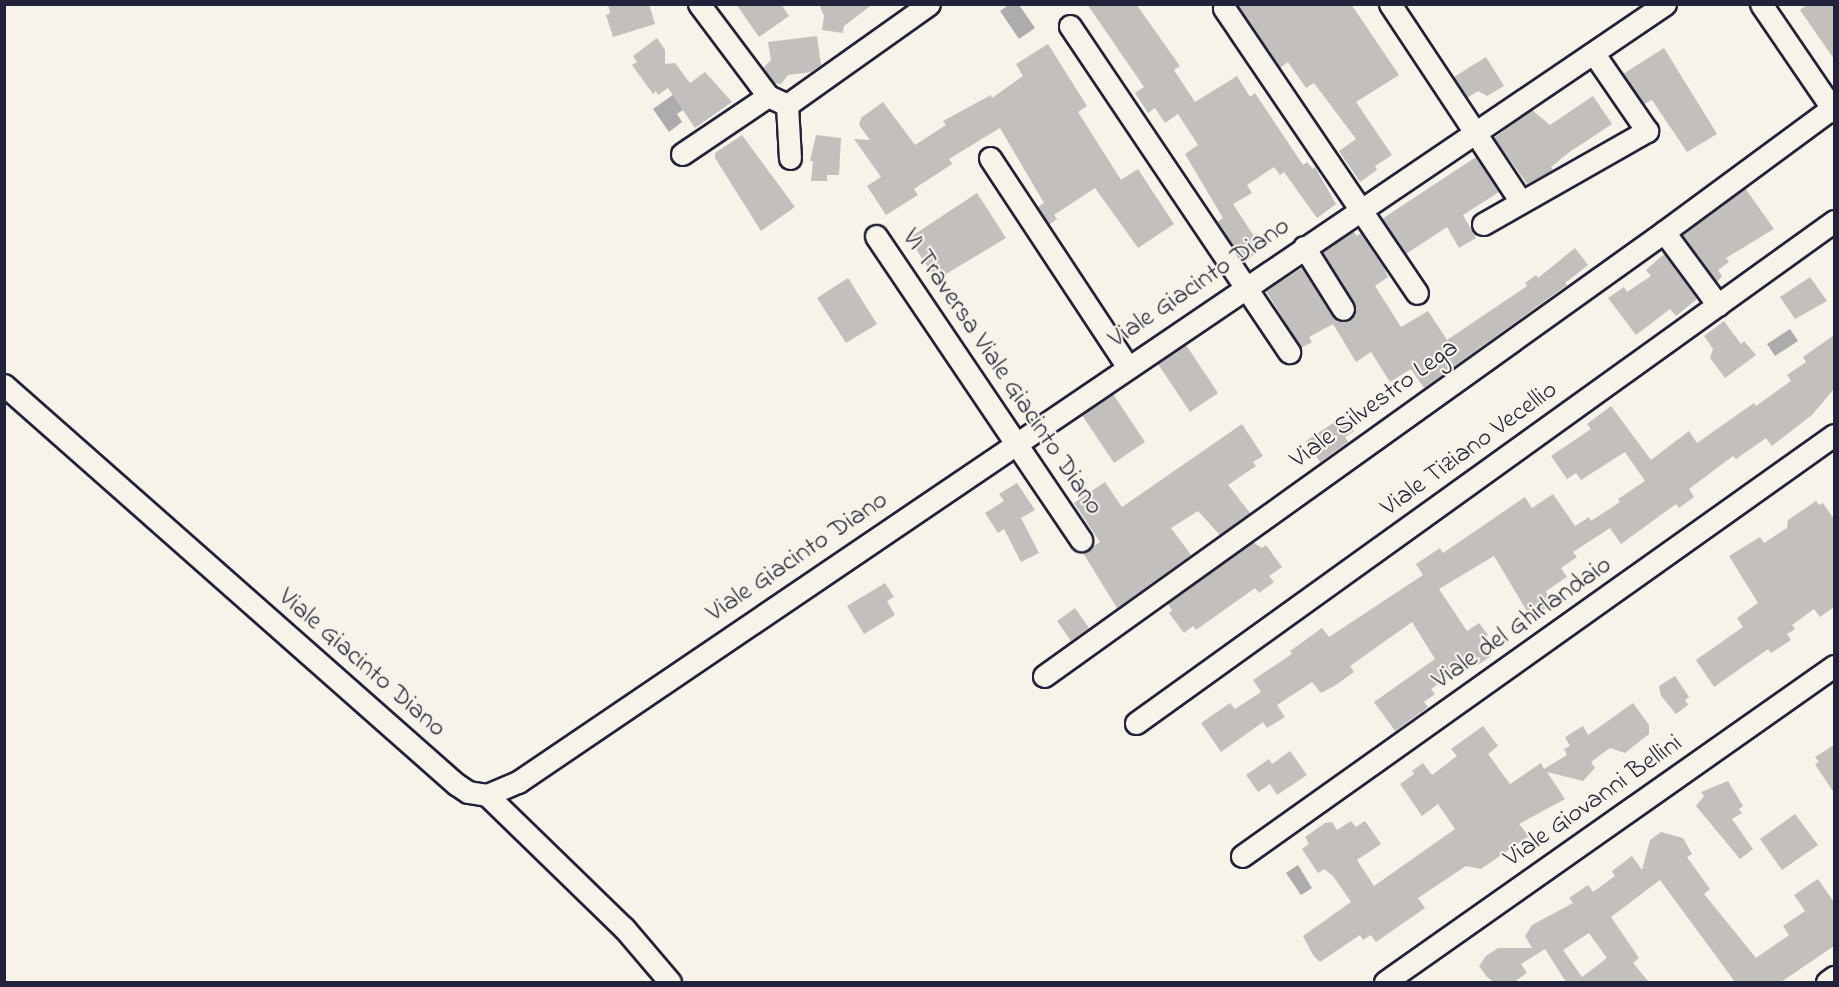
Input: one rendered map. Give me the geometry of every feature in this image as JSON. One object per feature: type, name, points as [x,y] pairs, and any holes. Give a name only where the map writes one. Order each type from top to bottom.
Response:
[{"type":"street","points":[[699,4],[768,96],[787,105]]},
{"type":"street","points":[[787,105],[929,4]]},
{"type":"street","points":[[1390,4],[1521,202]]},
{"type":"street","name":"Viale Giacinto Diano","points":[[4,385],[456,784],[468,792],[487,795],[518,782],[1127,366],[1361,208],[1477,133],[1665,4]]},
{"type":"street","points":[[1761,4],[1833,109]]},
{"type":"street","points":[[1222,6],[1417,293]]},
{"type":"street","points":[[1070,26],[1289,352]]},
{"type":"street","points":[[1483,224],[1647,131],[1594,54]]},
{"type":"street","points":[[682,154],[768,96]]},
{"type":"street","points":[[787,105],[790,158]]},
{"type":"street","name":"Viale Silvestro Lega","points":[[1044,676],[1833,109]]},
{"type":"street","points":[[990,158],[1127,366]]},
{"type":"street","name":"Viale Tiziano Vecellio","points":[[1136,723],[1834,221]]},
{"type":"street","points":[[1664,232],[1718,305]]},
{"type":"street","name":"VI Traversa Viale Giacinto Diano","points":[[876,236],[1081,540]]},
{"type":"street","points":[[1304,247],[1343,309]]},
{"type":"street","name":"Viale del Ghirlandaio","points":[[1242,856],[1834,435]]},
{"type":"street","name":"Viale Giovanni Bellini","points":[[1385,982],[1834,666]]},
{"type":"street","points":[[487,795],[624,928],[670,982]]},
{"type":"street","points":[[1827,982],[1834,977]]},
{"type":"shaded area","points":[[1010,4],[1019,5],[1035,28],[1019,39],[1000,11]]},
{"type":"shaded area","points":[[674,94],[683,110],[677,114],[682,122],[669,132],[653,109]]},
{"type":"shaded area","points":[[1790,329],[1798,341],[1775,356],[1767,344]]},
{"type":"shaded area","points":[[1298,865],[1312,888],[1301,895],[1286,873]]},
{"type":"building","points":[[608,4],[649,4],[655,24],[613,37],[606,15],[610,13]]},
{"type":"building","points":[[736,4],[781,4],[789,16],[759,37]]},
{"type":"building","points":[[819,4],[873,4],[844,26],[843,33],[822,30],[824,16]]},
{"type":"building","points":[[1087,4],[1136,4],[1180,66],[1174,70],[1195,102],[1237,76],[1250,97],[1255,93],[1303,165],[1307,162],[1313,169],[1315,167],[1336,204],[1317,218],[1284,172],[1280,175],[1274,167],[1247,185],[1252,193],[1233,204],[1261,247],[1245,263],[1217,222],[1223,218],[1185,154],[1198,145],[1178,114],[1165,123],[1155,108],[1148,113],[1135,93],[1144,87]]},
{"type":"building","points":[[1237,4],[1351,4],[1399,75],[1356,102],[1392,155],[1375,166],[1377,170],[1360,182],[1339,151],[1356,139],[1314,83],[1306,88],[1288,62],[1280,68]]},
{"type":"building","points":[[1808,4],[1834,4],[1834,59],[1800,10]]},
{"type":"building","points":[[817,36],[821,65],[811,72],[788,75],[781,84],[774,83],[763,68],[771,60],[768,42]]},
{"type":"building","points":[[657,38],[665,50],[665,64],[675,63],[690,83],[705,72],[732,102],[695,128],[668,88],[658,95],[656,91],[653,94],[632,65],[637,62],[633,56]]},
{"type":"building","points":[[1048,44],[1087,106],[1078,112],[1121,180],[1138,169],[1174,224],[1138,248],[1095,188],[1054,215],[1057,219],[1049,225],[1038,207],[1044,203],[1000,128],[949,159],[952,164],[914,189],[918,195],[886,215],[867,186],[881,177],[854,139],[870,140],[859,125],[861,118],[883,102],[915,145],[946,125],[943,121],[991,95],[992,98],[1023,76],[1016,64]]},
{"type":"building","points":[[1664,48],[1717,134],[1687,152],[1652,100],[1644,104],[1623,74]]},
{"type":"building","points":[[1486,57],[1504,86],[1487,96],[1478,91],[1467,98],[1454,77]]},
{"type":"building","points":[[1593,96],[1612,124],[1568,153],[1551,167],[1553,170],[1527,184],[1494,138],[1532,110],[1550,125]]},
{"type":"building","points":[[742,135],[795,207],[761,231],[715,158],[715,153]]},
{"type":"building","points":[[816,135],[841,138],[839,175],[827,175],[827,181],[811,181],[813,161],[810,161]]},
{"type":"building","points":[[1476,157],[1499,192],[1463,215],[1476,238],[1459,248],[1447,227],[1406,254],[1382,219]]},
{"type":"building","points":[[1745,188],[1774,229],[1726,258],[1729,262],[1718,270],[1722,276],[1717,282],[1682,235]]},
{"type":"building","points":[[977,193],[1006,238],[936,280],[909,238]]},
{"type":"building","points":[[1353,231],[1357,236],[1361,233],[1384,268],[1388,277],[1375,286],[1401,327],[1428,311],[1447,340],[1527,286],[1525,283],[1536,275],[1538,278],[1575,248],[1588,265],[1565,283],[1567,285],[1424,388],[1411,369],[1390,382],[1371,352],[1356,362],[1333,324],[1309,337],[1312,342],[1301,348],[1266,291],[1302,268],[1333,316],[1343,322],[1350,319],[1354,314],[1354,303],[1322,252]]},
{"type":"building","points":[[1664,254],[1697,299],[1676,316],[1670,309],[1636,335],[1608,298],[1624,287],[1627,292],[1651,276],[1646,270]]},
{"type":"building","points":[[1810,277],[1827,301],[1795,319],[1780,297]]},
{"type":"building","points":[[848,278],[877,324],[846,343],[817,298]]},
{"type":"building","points":[[1724,321],[1741,344],[1744,341],[1756,355],[1725,378],[1710,358],[1713,349],[1704,336]]},
{"type":"building","points":[[1834,335],[1834,389],[1812,415],[1772,446],[1766,438],[1736,459],[1733,456],[1689,489],[1694,497],[1679,508],[1676,504],[1621,544],[1610,528],[1573,552],[1577,557],[1561,568],[1567,577],[1546,591],[1551,605],[1531,618],[1494,556],[1439,589],[1467,631],[1479,623],[1488,635],[1480,641],[1491,656],[1478,665],[1473,659],[1431,689],[1435,694],[1424,702],[1428,707],[1395,731],[1374,702],[1435,659],[1412,622],[1350,666],[1354,672],[1336,685],[1321,693],[1312,682],[1277,705],[1285,717],[1267,728],[1263,722],[1221,752],[1201,723],[1230,703],[1235,709],[1261,692],[1253,680],[1292,654],[1290,651],[1322,628],[1329,637],[1423,575],[1416,564],[1440,548],[1443,553],[1525,497],[1532,508],[1553,494],[1575,526],[1589,517],[1591,521],[1620,502],[1618,499],[1645,481],[1625,452],[1581,480],[1576,473],[1567,479],[1551,456],[1591,429],[1587,424],[1611,406],[1651,460],[1689,431],[1697,443],[1754,403],[1756,406],[1791,381],[1787,375],[1806,362],[1803,357]]},
{"type":"building","points":[[1186,345],[1218,393],[1190,412],[1158,364]]},
{"type":"building","points":[[1113,394],[1145,442],[1114,463],[1082,415]]},
{"type":"building","points":[[1344,416],[1354,431],[1345,437],[1348,442],[1320,462],[1306,441]]},
{"type":"building","points":[[1242,424],[1263,456],[1253,462],[1256,466],[1228,485],[1250,513],[1220,535],[1198,511],[1171,528],[1191,555],[1117,608],[1083,553],[1100,542],[1074,503],[1105,482],[1122,507]]},
{"type":"building","points":[[1017,483],[1035,510],[1021,518],[1039,553],[1021,562],[1004,529],[998,533],[985,513],[1004,501],[999,494]]},
{"type":"building","points":[[1816,501],[1819,505],[1823,503],[1834,519],[1834,607],[1820,617],[1814,609],[1792,625],[1795,629],[1787,634],[1791,640],[1771,653],[1768,649],[1714,687],[1696,660],[1743,627],[1737,618],[1758,603],[1729,556],[1760,537],[1764,543],[1787,528],[1788,520]]},
{"type":"building","points":[[1253,542],[1262,548],[1266,545],[1282,567],[1269,576],[1274,582],[1259,593],[1255,588],[1196,630],[1193,626],[1184,633],[1169,613],[1172,610],[1167,603]]},
{"type":"building","points":[[885,583],[894,597],[887,601],[895,615],[864,634],[847,606]]},
{"type":"building","points":[[1075,608],[1089,628],[1071,641],[1057,621]]},
{"type":"building","points":[[1675,676],[1689,697],[1685,700],[1688,705],[1676,714],[1661,696],[1659,686]]},
{"type":"building","points":[[1633,703],[1649,725],[1649,734],[1625,753],[1610,748],[1591,762],[1595,768],[1583,781],[1547,772],[1565,799],[1519,824],[1529,836],[1481,869],[1466,866],[1418,898],[1425,908],[1376,942],[1371,935],[1363,940],[1360,935],[1320,962],[1313,955],[1303,936],[1351,902],[1333,876],[1324,869],[1318,873],[1302,849],[1309,844],[1305,837],[1325,823],[1332,822],[1337,830],[1351,821],[1356,827],[1365,821],[1381,844],[1357,860],[1374,886],[1455,829],[1438,804],[1422,816],[1400,784],[1414,774],[1412,771],[1423,763],[1432,775],[1457,756],[1451,749],[1483,726],[1498,746],[1488,754],[1510,784],[1541,763],[1544,769],[1567,755],[1564,749],[1570,746],[1565,737],[1583,726],[1588,735]]},
{"type":"building","points":[[1834,745],[1834,793],[1815,764],[1819,762],[1815,757]]},
{"type":"building","points":[[1290,751],[1307,775],[1277,795],[1270,784],[1258,792],[1246,775],[1269,759],[1272,764]]},
{"type":"building","points":[[1728,781],[1743,806],[1739,809],[1742,813],[1732,819],[1753,849],[1740,859],[1696,806],[1704,796],[1701,792]]},
{"type":"building","points":[[1795,814],[1818,845],[1782,870],[1760,839]]},
{"type":"building","points":[[1661,832],[1683,838],[1692,854],[1687,857],[1710,889],[1704,894],[1756,958],[1789,935],[1783,926],[1805,911],[1794,895],[1818,879],[1834,902],[1834,946],[1781,982],[1735,982],[1660,880],[1611,917],[1639,958],[1633,963],[1649,982],[1566,982],[1545,949],[1521,964],[1527,973],[1514,982],[1494,982],[1487,977],[1479,966],[1486,956],[1498,948],[1532,948],[1525,936],[1532,925],[1573,903],[1569,898],[1588,885],[1593,892],[1615,876],[1612,871],[1632,856],[1642,870],[1650,840]],"holes":[[[1589,933],[1607,958],[1582,977],[1563,950]]]}]
